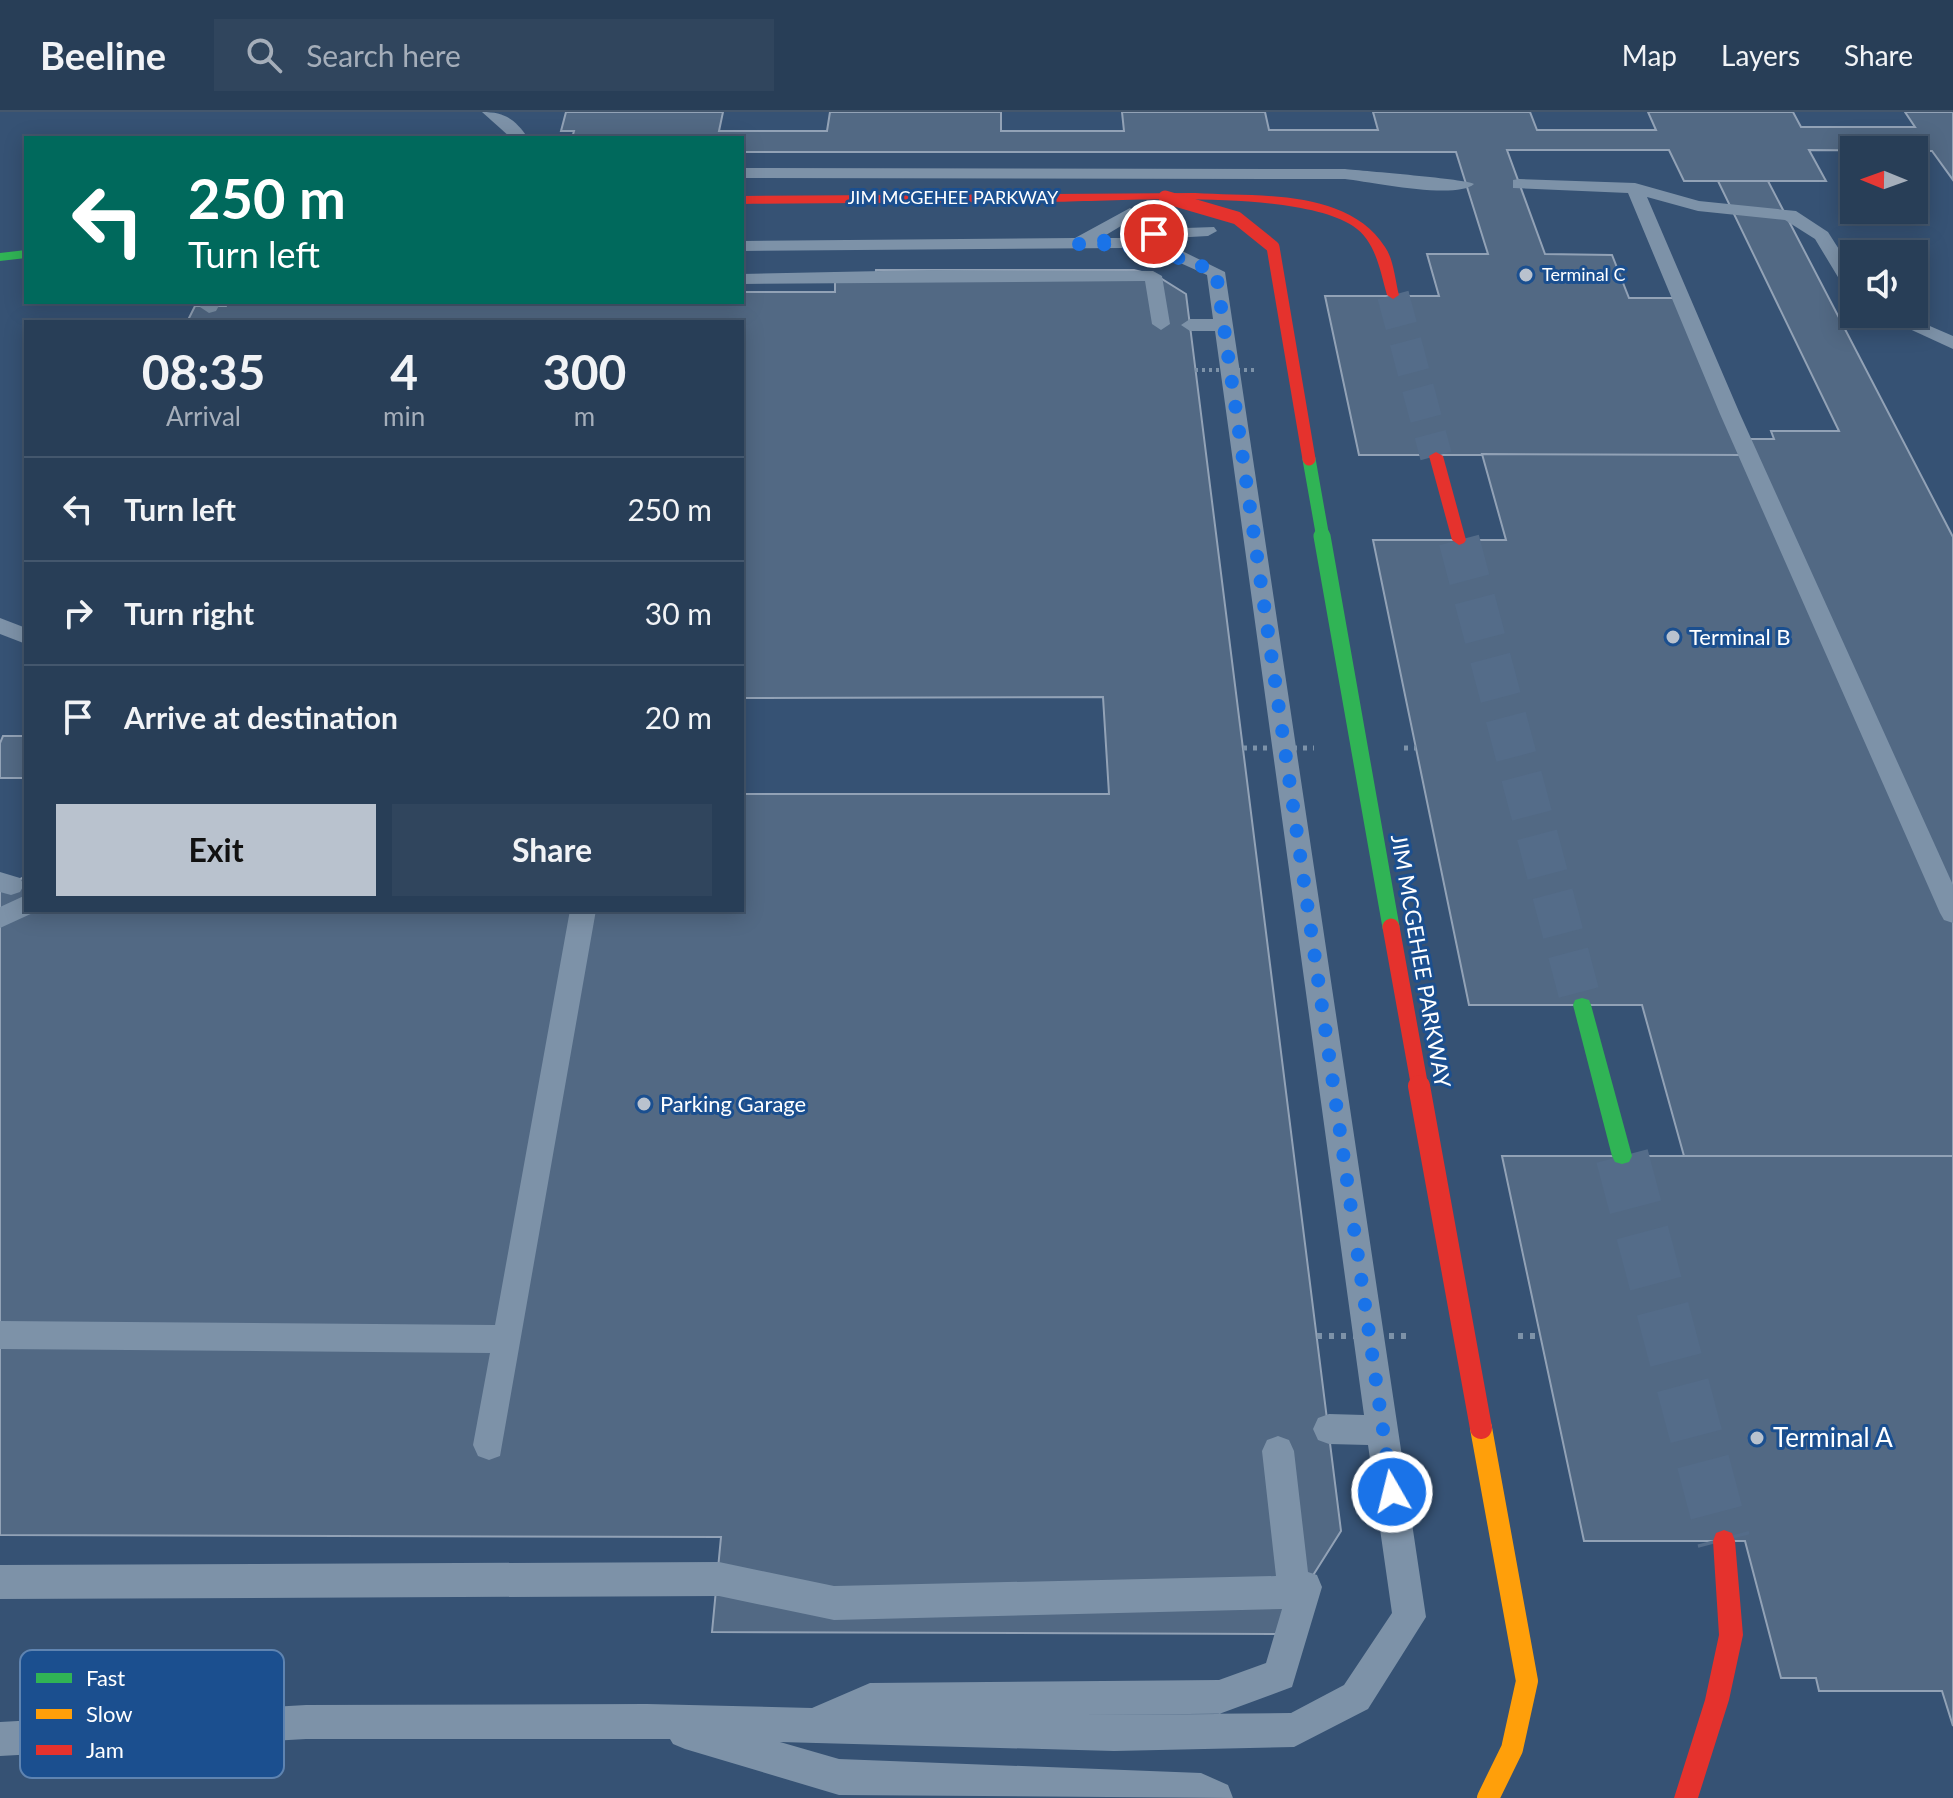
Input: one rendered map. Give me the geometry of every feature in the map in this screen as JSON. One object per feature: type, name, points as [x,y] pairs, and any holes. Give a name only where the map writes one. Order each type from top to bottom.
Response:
[{"type":"main road","name":"JIM MCGEHEE PARKWAY","points":[[1165,197],[1228,213],[1255,225],[1273,247],[1356,732],[1527,1681],[1512,1749],[1488,1798]]},
{"type":"main road","name":"JIM MCGEHEE PARKWAY","points":[[744,200],[1165,197],[1290,202],[1326,210],[1359,224],[1381,250],[1393,295]]},
{"type":"main road","points":[[1436,456],[1459,540]]},
{"type":"main road","points":[[1582,1005],[1622,1156]]},
{"type":"main road","points":[[1686,1798],[1717,1700],[1731,1635],[1724,1541]]},
{"type":"lane","points":[[490,112],[511,126],[518,136]]},
{"type":"lane","points":[[744,173],[1345,174],[1436,185],[1465,184]]},
{"type":"lane","points":[[1519,184],[1635,188],[1698,206],[1790,215],[1822,236],[1840,265]]},
{"type":"lane","points":[[1635,188],[1730,414],[1953,913]]},
{"type":"lane","points":[[1079,244],[1130,213]]},
{"type":"lane","points":[[1079,244],[1126,235],[1208,231]]},
{"type":"lane","points":[[1123,243],[1162,279]]},
{"type":"lane","points":[[284,1723],[647,1721],[1114,1734],[1294,1730],[1356,1697],[1409,1617],[1216,272],[1172,253],[1123,243],[744,246]]},
{"type":"lane","points":[[3,256],[24,255]]},
{"type":"lane","points":[[744,279],[876,279],[932,275],[1153,276],[1161,324]]},
{"type":"lane","points":[[1190,325],[1223,325]]},
{"type":"lane","points":[[1918,328],[1953,343]]},
{"type":"lane","points":[[0,626],[24,635]]},
{"type":"lane","points":[[0,918],[12,890]]},
{"type":"lane","points":[[489,1445],[583,912]]},
{"type":"lane","points":[[0,1335],[507,1339]]},
{"type":"lane","points":[[1329,1429],[1383,1430]]},
{"type":"lane","points":[[0,1582],[719,1579],[834,1603],[1294,1592],[1278,1451]]},
{"type":"lane","points":[[812,1726],[870,1700],[1219,1697],[1280,1675],[1305,1587]]},
{"type":"lane","points":[[647,1721],[839,1777],[1201,1791],[1215,1798]]},
{"type":"lane","points":[[0,1739],[20,1738]]},
{"type":"building","name":"Terminal C","points":[[566,112],[723,112],[719,131],[827,131],[830,112],[1001,112],[1001,131],[1124,131],[1122,112],[1265,112],[1269,130],[1378,130],[1373,112],[1530,112],[1537,130],[1656,130],[1648,112],[1793,112],[1801,127],[1915,127],[1905,112],[1953,112],[1953,180],[1932,151],[1928,151],[1928,136],[1840,136],[1840,150],[1809,150],[1826,181],[1684,181],[1669,150],[1507,150],[1545,254],[1612,255],[1629,298],[1676,298],[1742,455],[1359,455],[1325,296],[1439,296],[1427,254],[1488,254],[1456,152],[744,152],[744,136],[573,136],[574,131],[561,131]]},
{"type":"building","name":"Terminal B","points":[[1718,181],[1768,181],[1840,320],[1840,328],[1844,328],[1953,537],[1953,1156],[1684,1156],[1642,1005],[1469,1005],[1373,540],[1506,540],[1482,454],[1742,455],[1736,439],[1774,439],[1771,431],[1839,431]]},
{"type":"building","name":"Parking Garage","points":[[876,270],[1134,270],[1157,276],[1186,294],[1341,1531],[1276,1634],[712,1632],[721,1537],[0,1535],[0,890],[24,877],[24,912],[744,912],[744,794],[1109,794],[1103,697],[744,698],[744,320],[188,320],[195,306],[744,304],[744,292],[835,292],[835,281],[875,281]]},
{"type":"building","points":[[3,736],[24,736],[24,778],[0,778],[0,743]]},
{"type":"building","name":"Terminal A","points":[[1502,1156],[1953,1156],[1953,1726],[1942,1691],[1819,1691],[1816,1678],[1781,1678],[1745,1541],[1584,1541]]},
{"type":"tunnel","points":[[1393,295],[1436,456]]},
{"type":"tunnel","points":[[1459,540],[1582,1005]]},
{"type":"tunnel","points":[[1622,1156],[1724,1541]]},
{"type":"traffic: fast","points":[[0,257],[24,254]]},
{"type":"traffic: fast","points":[[1309,459],[1391,927]]},
{"type":"traffic: fast","points":[[1582,1005],[1622,1156]]},
{"type":"traffic: jam","points":[[1165,197],[1237,218],[1273,247],[1309,459]]},
{"type":"traffic: jam","points":[[744,200],[1195,197],[1290,202],[1326,210],[1359,224],[1381,250],[1393,295]]},
{"type":"traffic: jam","points":[[1436,456],[1459,540]]},
{"type":"traffic: jam","points":[[1391,927],[1481,1428]]},
{"type":"traffic: jam","points":[[1686,1798],[1717,1700],[1731,1635],[1724,1541]]},
{"type":"traffic: slow","points":[[1481,1428],[1527,1681],[1512,1749],[1488,1798]]},
{"type":"place","name":"Terminal C","points":[[1526,275]]},
{"type":"place","name":"Terminal B","points":[[1673,637]]},
{"type":"place","name":"Parking Garage","points":[[644,1104]]},
{"type":"place","name":"Terminal A","points":[[1757,1438]]},
{"type":"route","points":[[1154,234],[1126,235],[1079,244],[1123,243],[1172,253],[1216,272],[1392,1492]]}]
